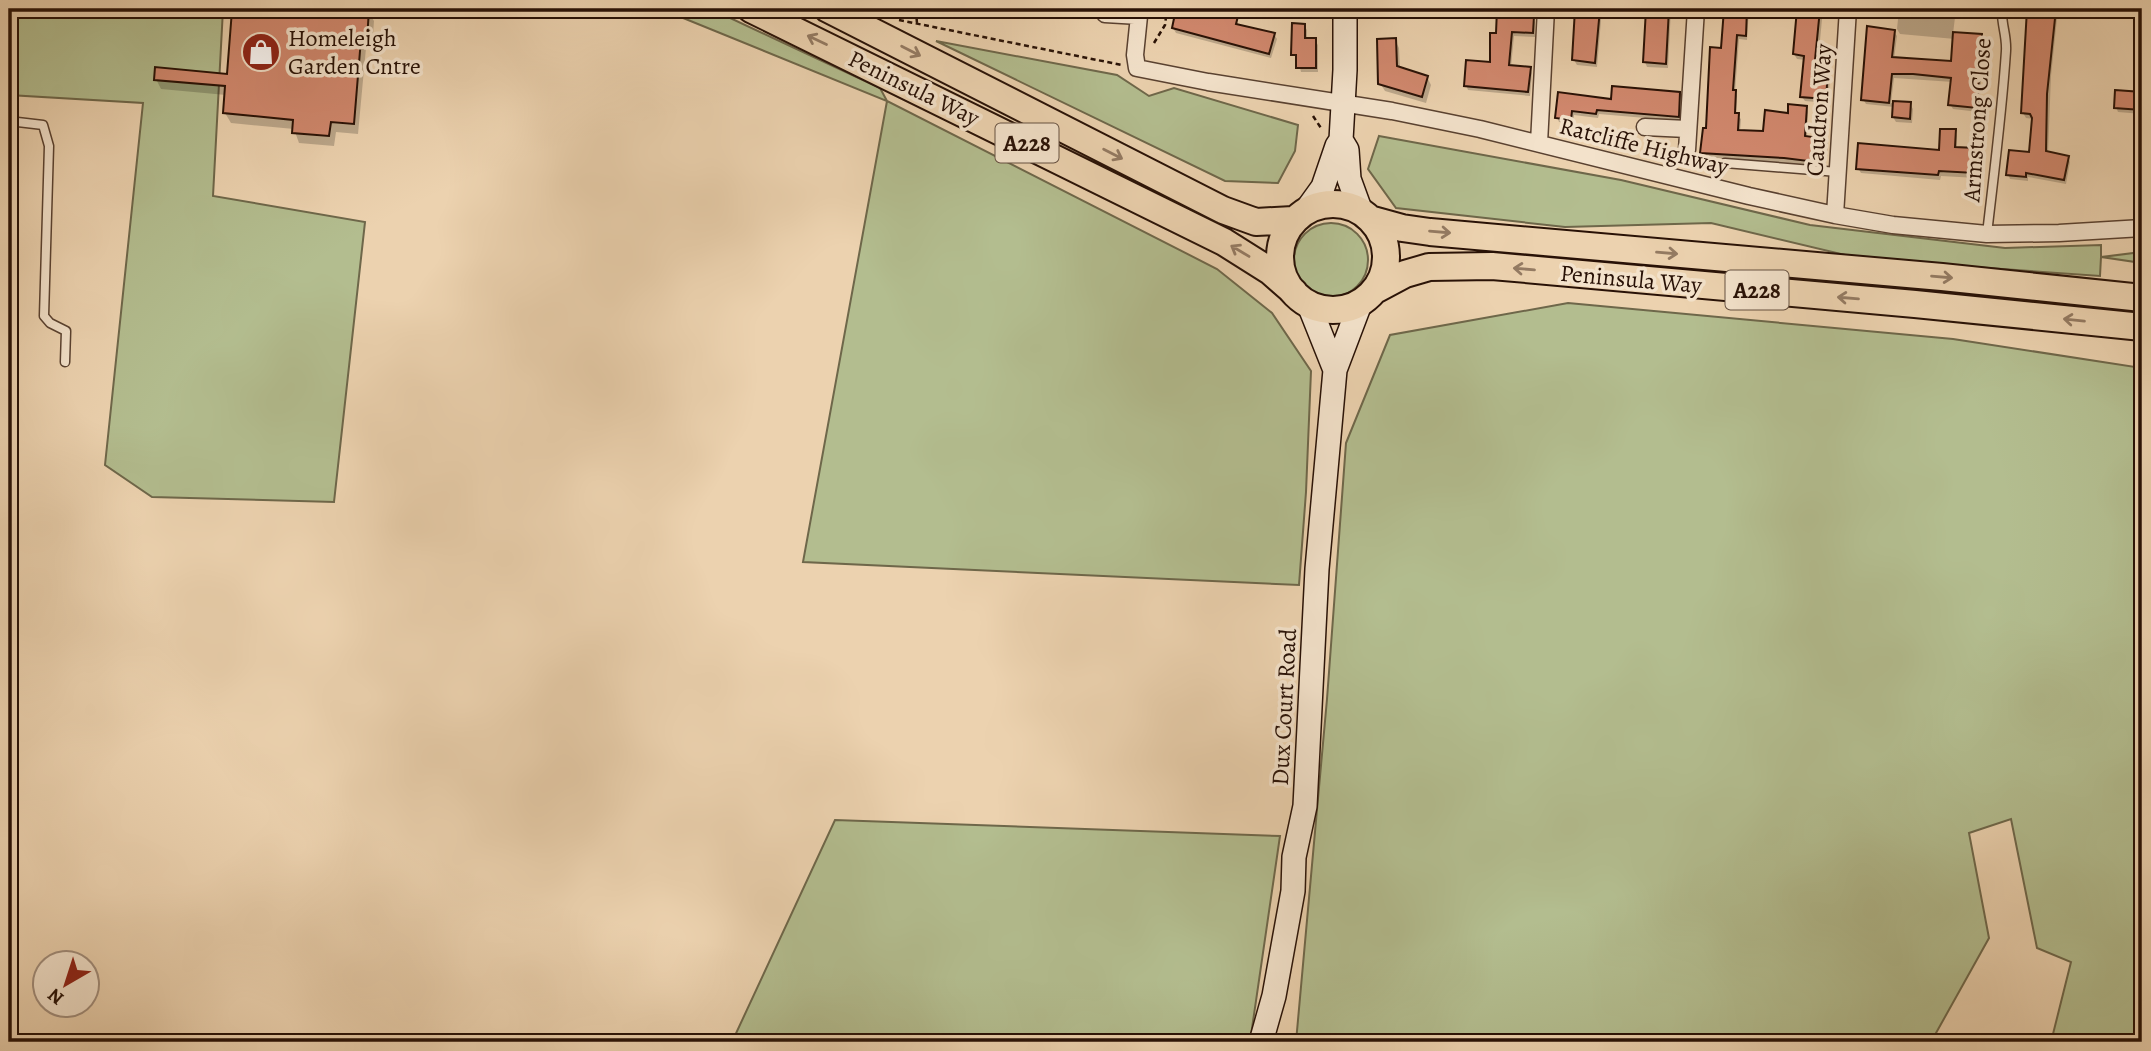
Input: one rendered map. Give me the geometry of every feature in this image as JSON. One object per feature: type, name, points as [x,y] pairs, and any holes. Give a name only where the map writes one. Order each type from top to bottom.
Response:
[{"type":"main road","name":"Peninsula Way","points":[[751,9],[1224,242],[1270,271],[1301,299]]},
{"type":"main road","name":"Peninsula Way","points":[[828,9],[1223,211],[1256,222],[1299,216]]},
{"type":"main road","points":[[1337,204],[1367,216],[1385,246],[1387,262],[1368,297],[1339,310],[1324,310],[1301,299],[1281,268],[1280,252],[1284,236],[1299,216],[1320,206],[1337,204]]},
{"type":"main road","name":"Peninsula Way","points":[[1367,216],[1402,228],[1430,232],[1942,277],[2142,298]]},
{"type":"main road","name":"Peninsula Way","points":[[1368,297],[1405,274],[1429,267],[1493,266],[2142,327]]},
{"type":"street","points":[[1299,216],[1322,190],[1337,146],[1332,136],[1344,105],[1345,9]]},
{"type":"street","points":[[1539,143],[1545,9]]},
{"type":"street","points":[[1686,150],[1696,9]]},
{"type":"street","name":"Caudron Way","points":[[1835,215],[1848,9]]},
{"type":"street","points":[[1105,14],[1139,16],[1135,55],[1138,68]]},
{"type":"street","name":"Ratcliffe Highway","points":[[1138,68],[1423,117],[1835,215],[1916,228],[1987,234],[2069,233],[2142,228]]},
{"type":"street","points":[[1645,127],[1687,129]]},
{"type":"street","points":[[1332,136],[1347,150],[1349,179],[1367,216]]},
{"type":"street","name":"Dux Court Road","points":[[1261,1042],[1274,996],[1293,891],[1294,857],[1305,806],[1317,569],[1335,370],[1368,297]]},
{"type":"street","name":"Dux Court Road","points":[[1301,299],[1335,370]]},
{"type":"lane","name":"Armstrong Close","points":[[1987,234],[2007,37],[2001,22],[2003,9]]},
{"type":"lane","points":[[9,121],[43,125],[47,134],[49,146],[44,316],[50,323],[66,331],[65,362]]},
{"type":"lane","points":[[1725,163],[1838,172]]},
{"type":"path","points":[[916,9],[917,24]]},
{"type":"path","points":[[891,18],[1138,68],[1165,25],[1167,9]]},
{"type":"path","points":[[1313,98],[1310,113],[1332,136]]},
{"type":"green space","points":[[9,9],[223,9],[213,196],[365,222],[334,502],[152,497],[105,465],[143,103],[9,95]]},
{"type":"green space","points":[[661,9],[711,9],[880,88],[887,101]]},
{"type":"green space","points":[[936,41],[1117,75],[1149,96],[1174,88],[1298,125],[1295,151],[1278,183],[1225,181]]},
{"type":"green space","points":[[887,101],[1217,269],[1272,313],[1311,371],[1299,585],[803,562]]},
{"type":"green space","points":[[1379,136],[1621,180],[1810,225],[2005,248],[2101,245],[2100,276],[1862,259],[1711,223],[1565,227],[1396,208],[1368,169]]},
{"type":"green space","points":[[1331,223],[1345,226],[1357,234],[1365,246],[1368,260],[1365,274],[1357,286],[1345,294],[1331,297],[1317,294],[1305,286],[1297,274],[1294,260],[1297,246],[1305,234],[1317,226]]},
{"type":"green space","points":[[2142,252],[2142,263],[2101,257]]},
{"type":"green space","points":[[1568,303],[1953,339],[2142,368],[2142,1042],[2051,1042],[2071,962],[2037,948],[2011,819],[1969,833],[1989,938],[1931,1042],[1296,1042],[1327,699],[1346,443],[1390,335]]},
{"type":"green space","points":[[835,820],[1280,836],[1250,1042],[732,1042]]},
{"type":"building","points":[[326,9],[369,10],[367,39],[361,39],[354,124],[331,122],[329,136],[292,133],[293,120],[223,113],[225,86],[154,80],[155,67],[227,74],[232,10],[325,18]]},
{"type":"building","points":[[1176,9],[1206,9],[1238,16],[1236,24],[1275,33],[1269,54],[1172,28]]},
{"type":"building","points":[[1497,9],[1515,9],[1514,16],[1534,16],[1533,33],[1512,32],[1509,65],[1531,67],[1528,92],[1464,86],[1466,60],[1490,62],[1490,33],[1496,33]]},
{"type":"building","points":[[1575,9],[1600,9],[1595,63],[1572,60]]},
{"type":"building","points":[[1646,9],[1669,9],[1666,64],[1643,62]]},
{"type":"building","points":[[1724,9],[1747,9],[1746,36],[1737,35],[1733,90],[1736,90],[1735,113],[1739,113],[1738,130],[1763,131],[1765,110],[1788,113],[1788,104],[1807,106],[1805,136],[1827,139],[1824,163],[1700,153],[1703,128],[1706,128],[1710,47],[1721,48]]},
{"type":"building","points":[[1797,9],[1820,9],[1814,70],[1828,71],[1826,99],[1800,97],[1804,56],[1793,54]]},
{"type":"building","points":[[2027,9],[2056,9],[2047,94],[2046,151],[2069,156],[2064,180],[2026,173],[2026,177],[2006,175],[2009,150],[2029,152],[2032,118],[2030,114],[2021,113]]},
{"type":"building","points":[[1292,23],[1305,24],[1305,38],[1316,38],[1316,68],[1296,68],[1296,55],[1291,55]]},
{"type":"building","points":[[1867,26],[1895,30],[1892,57],[1951,61],[1953,32],[1982,34],[1977,108],[1948,105],[1951,78],[1913,74],[1892,74],[1889,103],[1861,100]]},
{"type":"building","points":[[1396,38],[1397,66],[1428,76],[1422,97],[1378,84],[1377,39]]},
{"type":"building","points":[[1612,86],[1680,92],[1679,117],[1597,110],[1596,114],[1572,111],[1571,120],[1555,118],[1558,92],[1611,99]]},
{"type":"building","points":[[2115,90],[2142,92],[2142,110],[2114,108]]},
{"type":"building","points":[[1893,101],[1911,102],[1910,119],[1892,117]]},
{"type":"building","points":[[1940,129],[1956,129],[1955,147],[1976,148],[1975,173],[1939,171],[1938,175],[1856,169],[1858,143],[1939,150]]},
{"type":"place","name":"Homeleigh Garden Cntre","points":[[261,52]]}]
